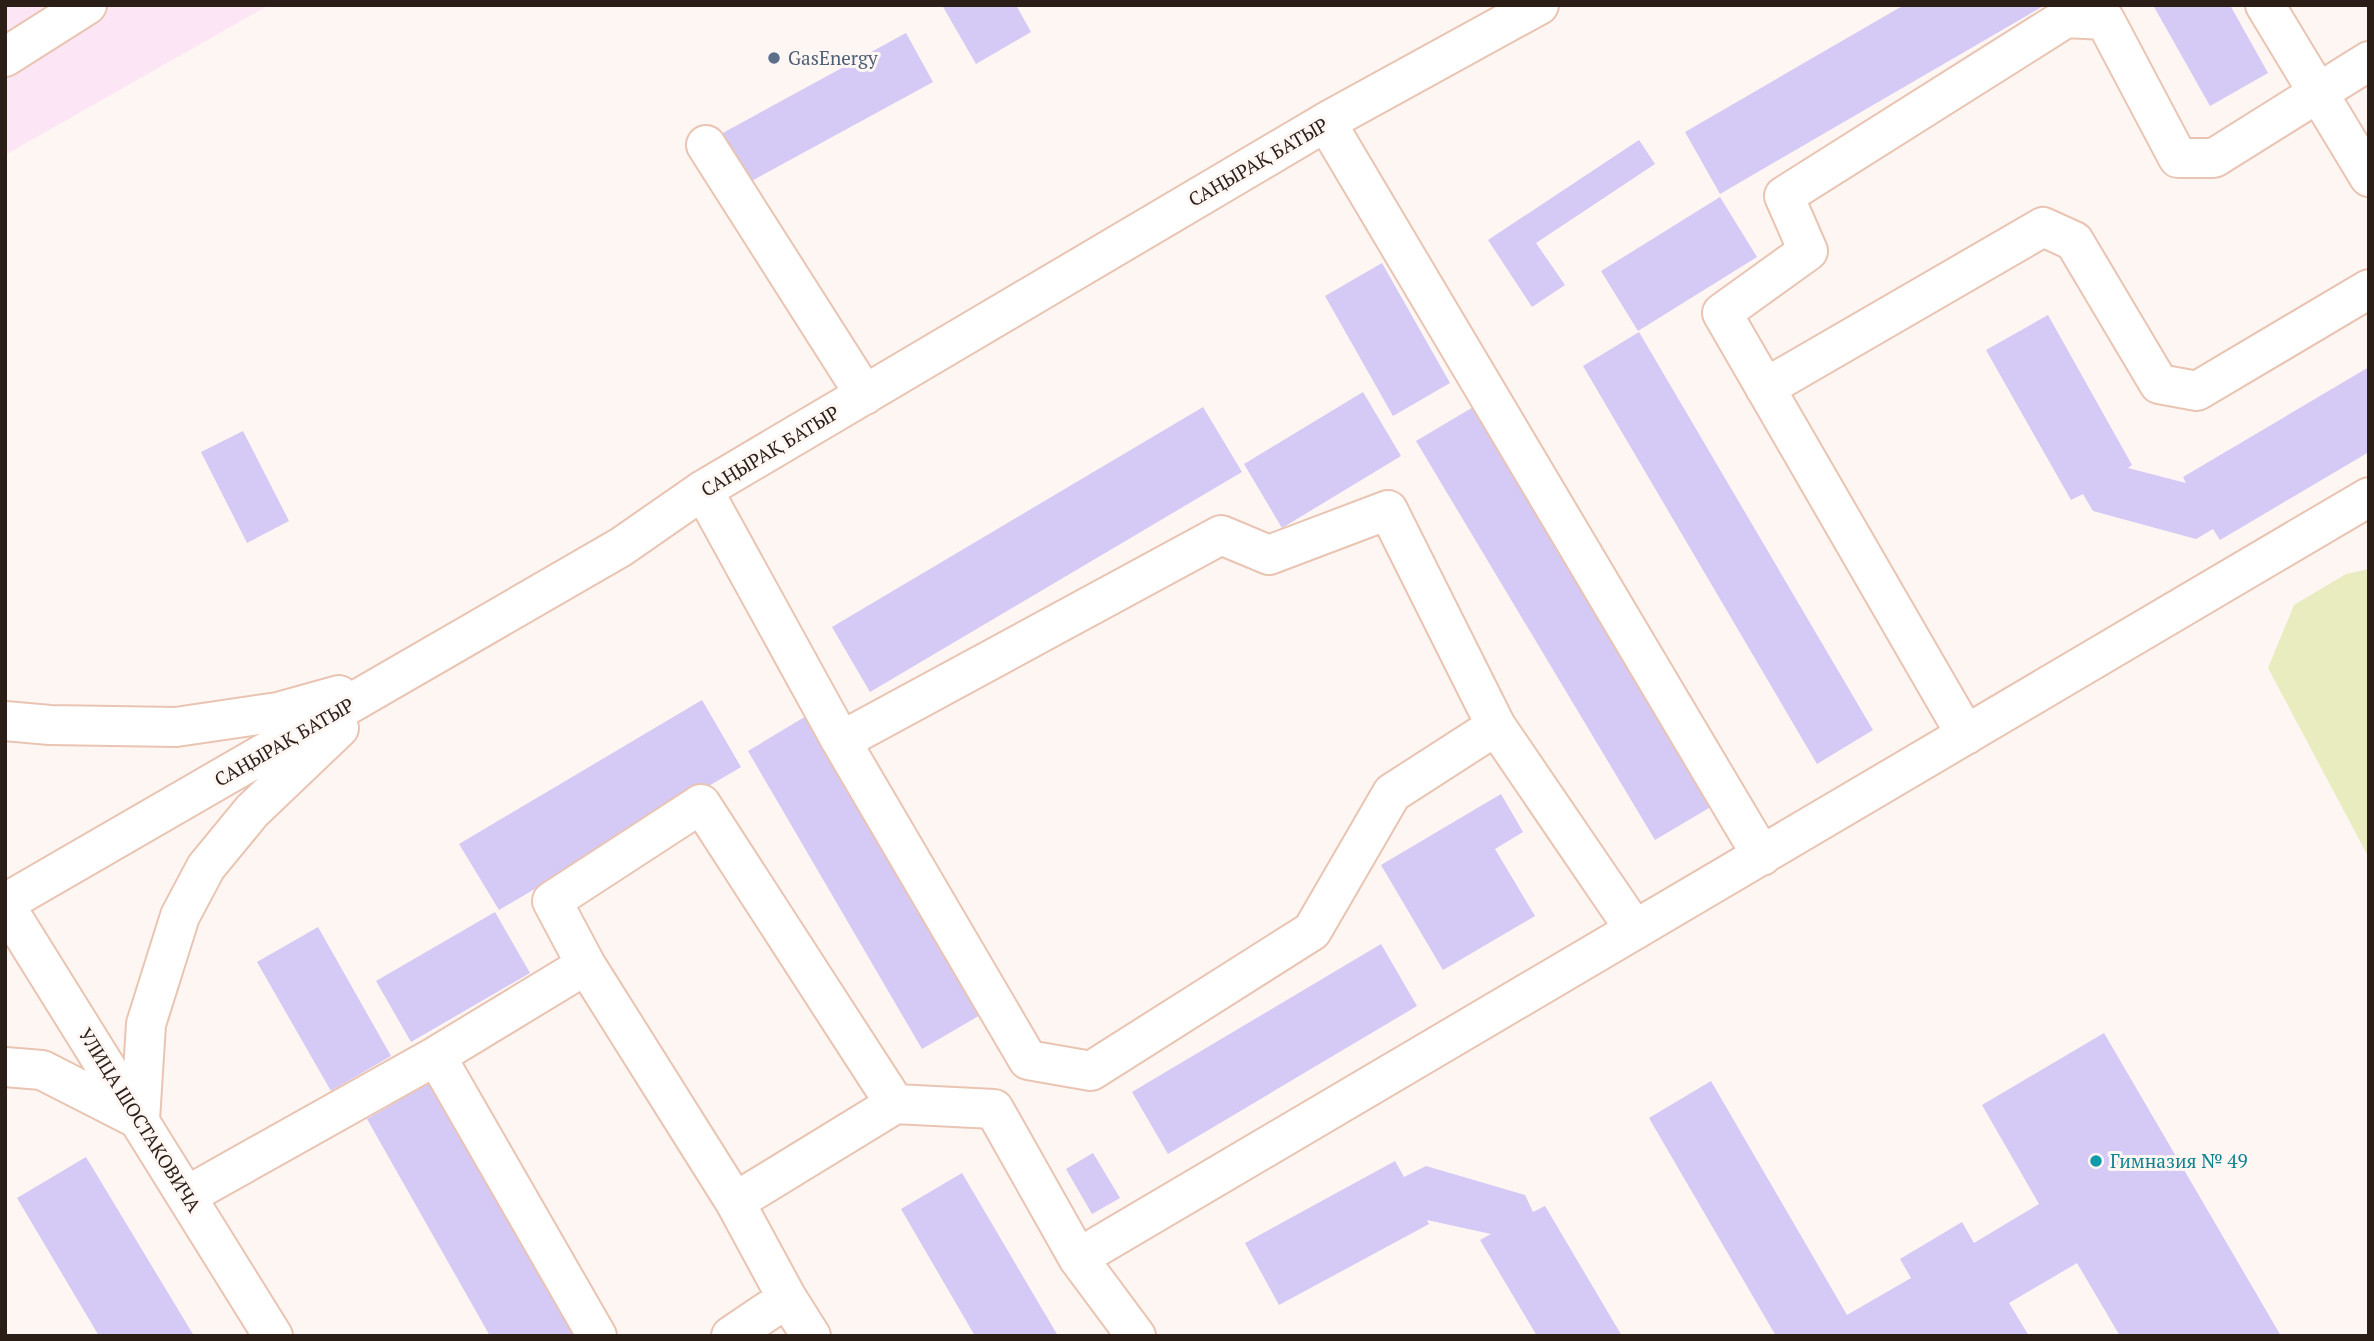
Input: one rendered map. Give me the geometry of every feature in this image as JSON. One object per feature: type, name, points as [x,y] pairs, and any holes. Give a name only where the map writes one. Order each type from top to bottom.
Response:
[{"type":"street","points":[[5,57],[87,5]]},
{"type":"street","name":"САҢЫРАҚ БАТЫР","points":[[5,904],[621,547],[703,490],[1326,122],[1539,5]]},
{"type":"street","points":[[2265,5],[2369,177]]},
{"type":"street","points":[[1966,735],[1722,313],[1808,251],[1784,196],[2066,18],[2105,20],[2178,158],[2214,158],[2369,61]]},
{"type":"street","points":[[1326,122],[1762,856]]},
{"type":"street","points":[[706,145],[865,395]]},
{"type":"street","points":[[1765,388],[2043,227],[2074,240],[2158,384],[2197,391],[2369,289]]},
{"type":"street","points":[[703,490],[841,741],[1028,1060],[1091,1071],[1312,931],[1392,793],[1496,726]]},
{"type":"street","points":[[1078,1258],[2369,497]]},
{"type":"street","points":[[841,741],[1222,536],[1269,555],[1388,510],[1496,726],[1635,930]]},
{"type":"street","points":[[5,720],[50,725],[176,727],[278,712],[392,680]]},
{"type":"street","points":[[5,1067],[42,1070],[140,1120],[146,1024],[180,916],[206,867],[252,811],[392,680]]},
{"type":"street","points":[[810,1336],[735,1202],[586,965],[552,901],[701,804],[895,1104]]},
{"type":"street","name":"УЛИЦА ШОСТАКОВИЧА","points":[[5,904],[188,1195],[273,1336]]},
{"type":"street","points":[[188,1195],[436,1056],[586,965]]},
{"type":"street","points":[[436,1056],[597,1336]]},
{"type":"street","points":[[994,1109],[1028,1060]]},
{"type":"street","points":[[735,1202],[895,1104],[994,1109]]},
{"type":"street","points":[[994,1109],[1078,1258],[1136,1336]]},
{"type":"street","points":[[731,1336],[787,1298]]},
{"type":"shaded area","points":[[5,5],[269,5],[5,155]]},
{"type":"green space","points":[[2369,569],[2369,858],[2268,668],[2294,605],[2346,574]]},
{"type":"building","points":[[942,5],[1016,5],[1031,32],[976,64]]},
{"type":"building","points":[[1904,5],[2045,5],[1720,194],[1685,132]]},
{"type":"building","points":[[2153,5],[2230,5],[2268,73],[2210,106]]},
{"type":"building","points":[[906,33],[933,82],[737,189],[710,140]]},
{"type":"building","points":[[1639,140],[1655,164],[1536,243],[1565,285],[1532,307],[1488,240]]},
{"type":"building","points":[[1720,197],[1757,257],[1638,331],[1601,271]]},
{"type":"building","points":[[1382,263],[1450,383],[1393,416],[1325,296]]},
{"type":"building","points":[[2048,315],[2132,465],[2128,468],[2186,483],[2183,477],[2369,367],[2369,452],[2220,540],[2213,529],[2196,539],[2093,511],[2083,494],[2071,500],[1986,350]]},
{"type":"building","points":[[1639,332],[1873,730],[1817,764],[1583,366]]},
{"type":"building","points":[[1363,392],[1401,456],[1282,528],[1244,464]]},
{"type":"building","points":[[1475,406],[1714,805],[1655,840],[1416,441]]},
{"type":"building","points":[[1203,407],[1242,472],[870,692],[832,627]]},
{"type":"building","points":[[243,431],[289,521],[247,543],[201,452]]},
{"type":"building","points":[[702,700],[741,767],[499,910],[459,844]]},
{"type":"building","points":[[808,715],[982,1014],[922,1049],[748,751]]},
{"type":"building","points":[[1501,794],[1523,832],[1495,849],[1535,916],[1443,970],[1381,865]]},
{"type":"building","points":[[495,912],[530,973],[411,1042],[376,981]]},
{"type":"building","points":[[318,927],[391,1056],[331,1091],[257,962]]},
{"type":"building","points":[[1381,944],[1417,1006],[1168,1154],[1132,1092]]},
{"type":"building","name":"Гимназия № 49","points":[[2104,1033],[2281,1336],[2120,1336],[2077,1263],[2009,1303],[2029,1336],[1776,1336],[1649,1118],[1711,1081],[1847,1315],[1911,1278],[1900,1259],[1962,1222],[1974,1243],[2039,1204],[1982,1105]]},
{"type":"building","points":[[433,1081],[578,1336],[490,1336],[367,1119]]},
{"type":"building","points":[[1093,1153],[1120,1198],[1092,1214],[1066,1169]]},
{"type":"building","points":[[86,1157],[194,1336],[99,1336],[17,1198]]},
{"type":"building","points":[[1395,1161],[1404,1177],[1426,1166],[1525,1195],[1533,1212],[1545,1206],[1622,1336],[1537,1336],[1480,1240],[1491,1234],[1427,1220],[1429,1224],[1279,1305],[1245,1243]]},
{"type":"building","points":[[962,1173],[1058,1336],[975,1336],[901,1209]]},
{"type":"place","name":"GasEnergy","points":[[774,58]]},
{"type":"place","name":"Гимназия № 49","points":[[2096,1161]]}]
